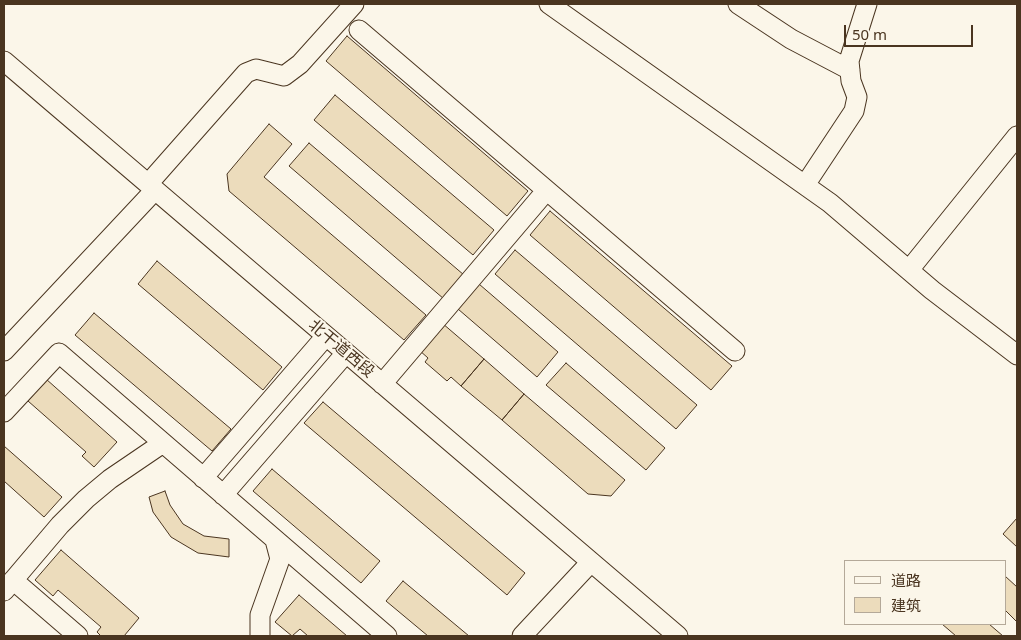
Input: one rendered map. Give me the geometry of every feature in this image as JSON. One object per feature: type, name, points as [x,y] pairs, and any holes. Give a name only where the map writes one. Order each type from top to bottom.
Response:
[{"type":"street","points":[[4,351],[152,187],[246,73],[256,70],[284,76],[300,64],[354,4]]},
{"type":"street","points":[[549,4],[830,203],[908,270],[1017,355]]},
{"type":"street","points":[[738,4],[791,38],[850,70]]},
{"type":"street","points":[[805,185],[854,111],[857,98],[849,61],[867,4]]},
{"type":"street","points":[[359,30],[735,351]]},
{"type":"street","name":"北干道西段","points":[[4,61],[678,636]]},
{"type":"street","points":[[908,270],[1017,136]]},
{"type":"street","points":[[382,384],[546,190]]},
{"type":"street","points":[[203,478],[326,336]]},
{"type":"street","points":[[4,412],[59,353],[387,636]]},
{"type":"street","points":[[224,495],[346,353]]},
{"type":"street","points":[[78,636],[8,586],[60,525],[86,499],[110,479],[163,443]]},
{"type":"street","points":[[260,636],[260,615],[280,559],[276,540]]},
{"type":"street","points":[[522,636],[591,562]]},
{"type":"building","points":[[347,36],[528,191],[507,216],[326,61]]},
{"type":"building","points":[[335,95],[494,230],[473,255],[314,120]]},
{"type":"building","points":[[269,124],[292,144],[264,177],[426,315],[404,340],[229,191],[227,174]]},
{"type":"building","points":[[309,143],[464,275],[444,299],[289,166]]},
{"type":"building","points":[[550,211],[732,366],[711,390],[530,235]]},
{"type":"building","points":[[515,250],[697,405],[676,429],[495,274]]},
{"type":"building","points":[[157,261],[282,367],[263,390],[138,284]]},
{"type":"building","points":[[479,284],[558,352],[537,377],[458,309]]},
{"type":"building","points":[[94,313],[231,429],[212,451],[75,335]]},
{"type":"building","points":[[442,323],[484,359],[461,386],[451,377],[447,381],[425,362],[428,358],[419,350]]},
{"type":"building","points":[[484,359],[524,394],[502,420],[461,386]]},
{"type":"building","points":[[566,363],[665,448],[646,470],[546,385]]},
{"type":"building","points":[[46,379],[117,442],[94,467],[82,456],[86,452],[28,401]]},
{"type":"building","points":[[524,394],[625,480],[611,496],[588,494],[502,420]]},
{"type":"building","points":[[323,402],[525,573],[507,595],[304,423]]},
{"type":"building","points":[[4,446],[62,497],[44,517],[4,481]]},
{"type":"building","points":[[272,469],[380,561],[361,583],[253,491]]},
{"type":"building","points":[[165,491],[170,505],[183,524],[204,536],[229,539],[229,557],[198,553],[171,537],[153,512],[149,497]]},
{"type":"building","points":[[1017,518],[1017,547],[1003,534]]},
{"type":"building","points":[[61,550],[139,618],[124,636],[101,636],[97,632],[101,627],[58,590],[53,596],[35,580]]},
{"type":"building","points":[[1006,577],[1017,587],[1017,622],[1006,611]]},
{"type":"building","points":[[403,581],[469,636],[428,636],[386,601]]},
{"type":"building","points":[[299,595],[347,636],[308,636],[300,629],[292,636],[275,622]]},
{"type":"building","points":[[943,625],[990,625],[1003,636],[956,636]]}]
